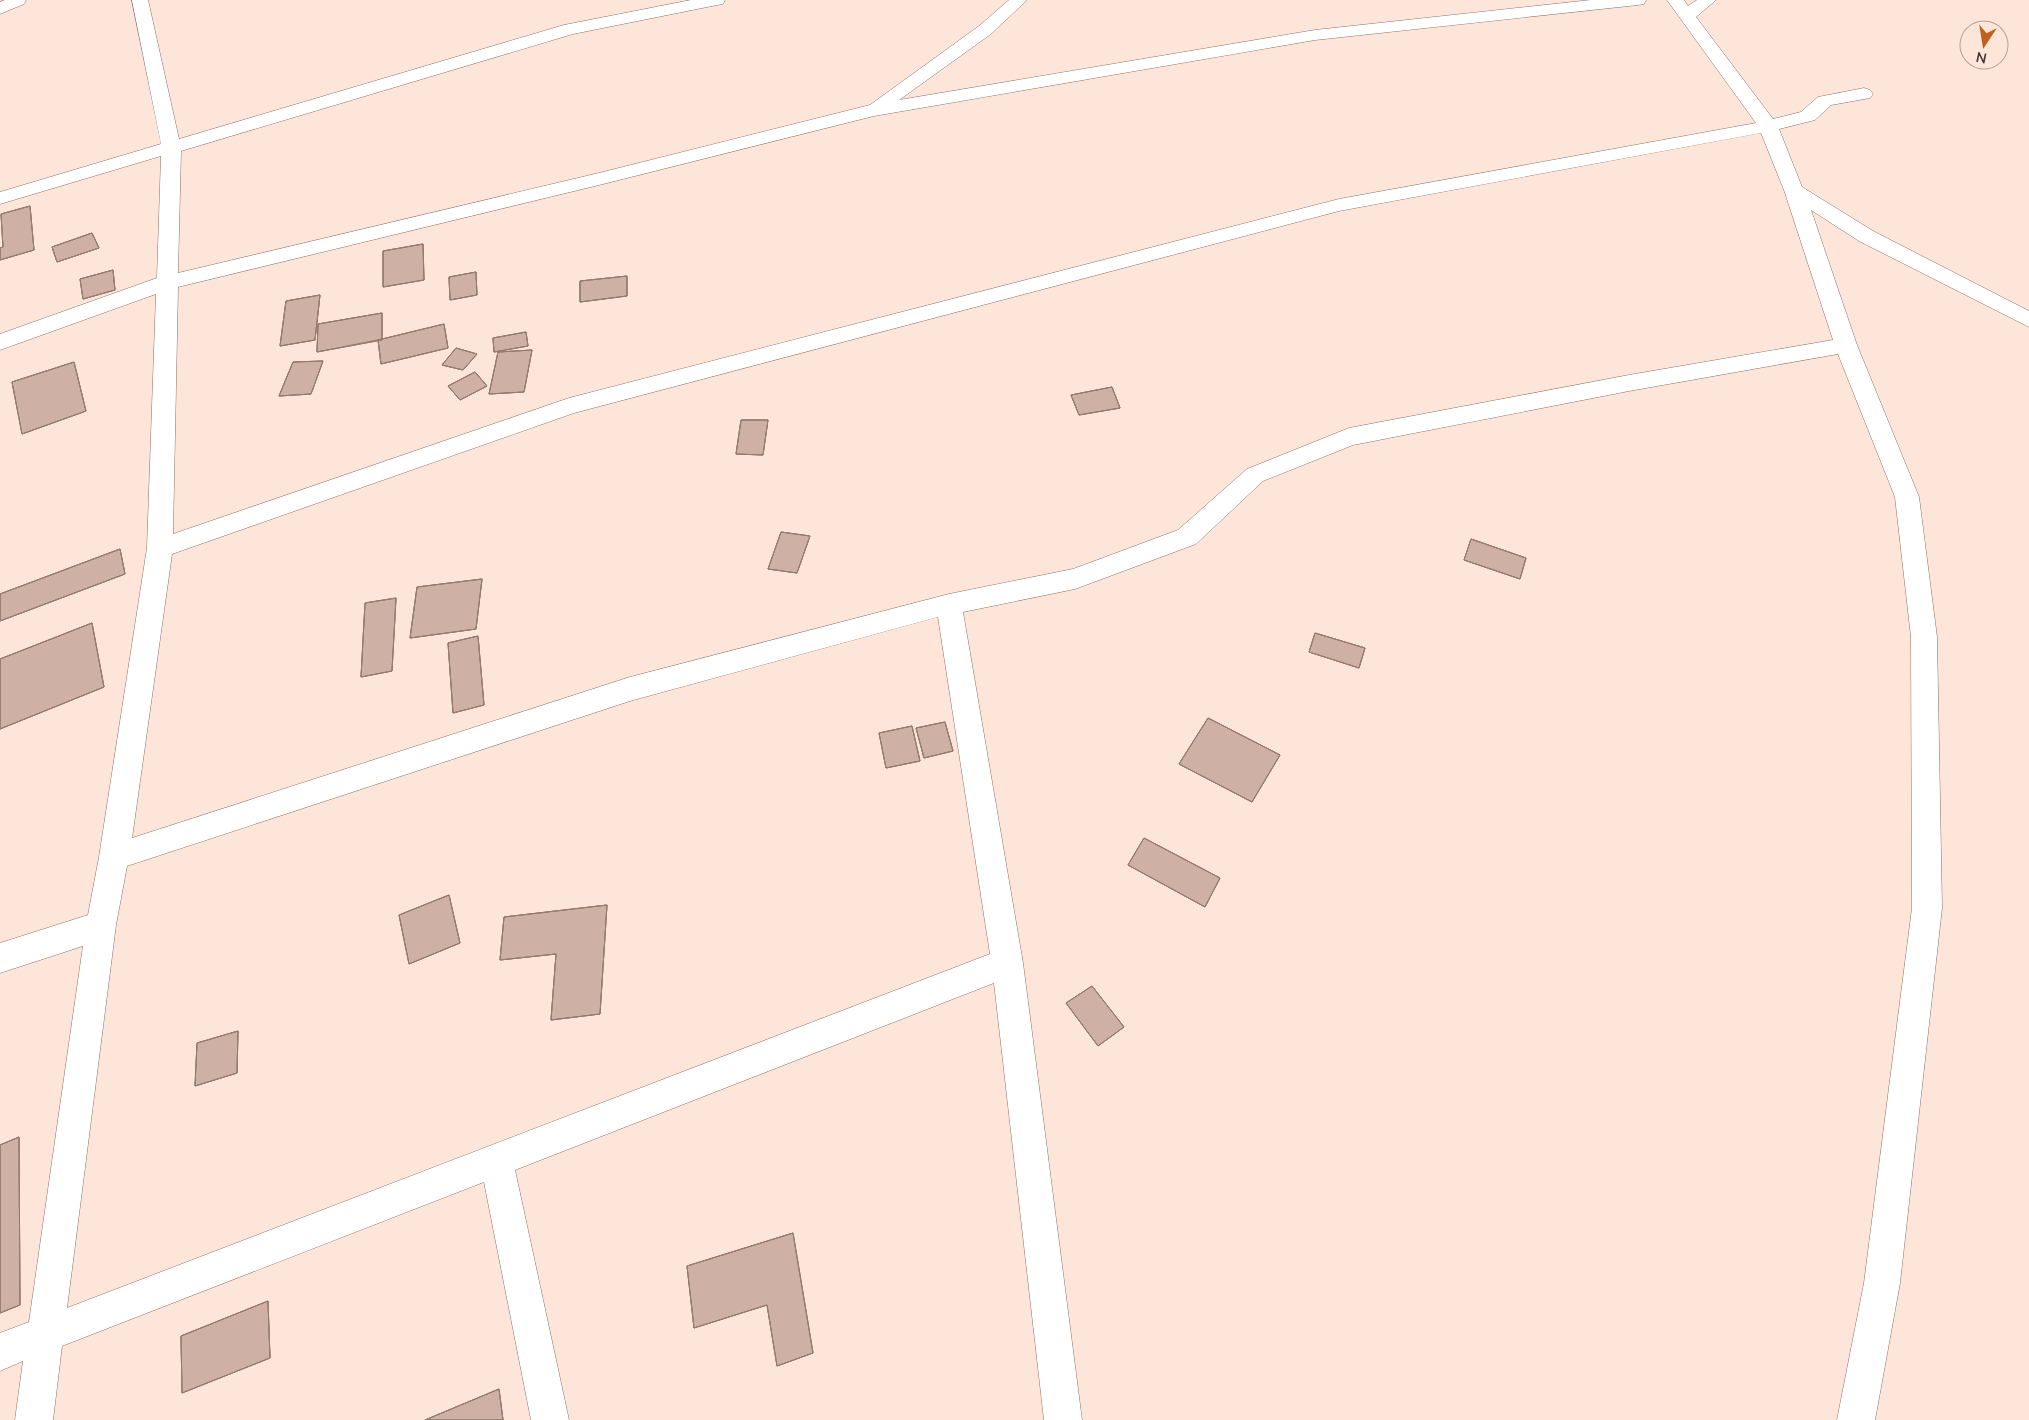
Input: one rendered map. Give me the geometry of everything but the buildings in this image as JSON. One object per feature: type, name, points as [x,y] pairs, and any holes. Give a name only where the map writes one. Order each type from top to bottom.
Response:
[{"type":"street","points":[[0,9],[18,0]]},
{"type":"street","points":[[34,1420],[101,925],[114,857],[160,548],[171,148],[140,0]]},
{"type":"street","points":[[0,198],[570,29],[717,0]]},
{"type":"street","points":[[874,110],[985,30],[1019,0]]},
{"type":"street","points":[[0,342],[168,282],[600,179],[874,110],[1315,35],[1638,0]]},
{"type":"street","points":[[1675,0],[1688,15],[1768,126],[1794,190],[1846,345],[1907,497],[1924,637],[1927,908],[1882,1283],[1856,1420]]},
{"type":"street","points":[[1688,15],[1708,0]]},
{"type":"street","points":[[160,548],[569,406],[1339,205],[1768,126],[1808,116],[1825,101],[1864,94]]},
{"type":"street","points":[[1794,190],[1866,236],[2029,320]]},
{"type":"street","points":[[114,857],[630,689],[948,604],[1075,579],[1186,537],[1255,475],[1349,437],[1629,383],[1846,345]]},
{"type":"street","points":[[948,604],[1007,963],[1063,1420]]},
{"type":"street","points":[[0,958],[101,925]]},
{"type":"street","points":[[0,1352],[1007,963]]},
{"type":"street","points":[[496,1159],[550,1420]]}]
